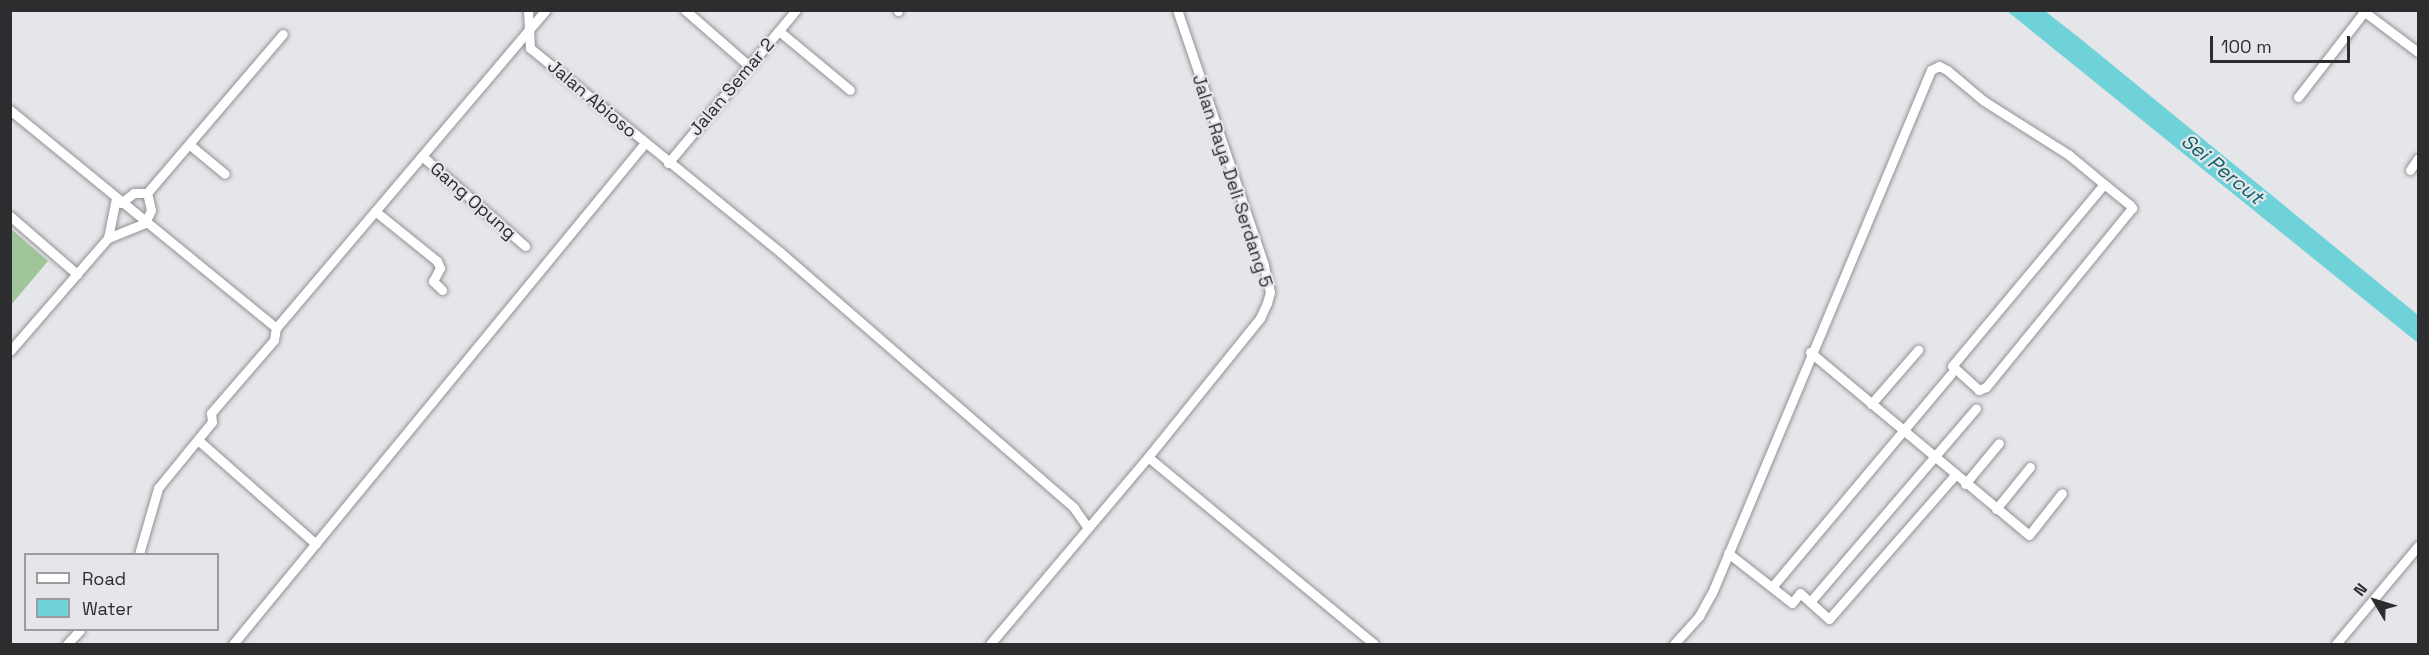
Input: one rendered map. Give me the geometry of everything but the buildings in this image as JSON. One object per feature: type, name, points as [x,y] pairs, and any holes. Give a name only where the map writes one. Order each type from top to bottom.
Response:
[{"type":"street","name":"Jalan Abioso","points":[[528,10],[537,20],[530,48],[668,163],[780,252],[1074,508],[1088,528]]},
{"type":"street","points":[[685,10],[749,66]]},
{"type":"street","name":"Jalan Semar 2","points":[[668,163],[796,10]]},
{"type":"street","name":"Jalan Raya Deli Serdang 5","points":[[990,645],[1148,457],[1260,318],[1269,292],[1177,10]]},
{"type":"street","points":[[2298,97],[2363,11],[2418,51]]},
{"type":"street","points":[[140,553],[158,488],[212,422],[211,413],[274,340],[276,327],[537,20]]},
{"type":"street","points":[[779,31],[850,90]]},
{"type":"street","points":[[10,351],[108,238],[119,200],[134,193],[147,193],[283,34]]},
{"type":"street","points":[[1674,645],[1703,609],[1931,70],[1939,66],[1947,70],[1984,101],[2069,155],[2130,205],[2132,212],[1986,387],[1979,390],[1952,366],[2104,184]]},
{"type":"street","points":[[10,110],[145,223],[276,327]]},
{"type":"street","points":[[233,645],[645,143]]},
{"type":"street","points":[[190,145],[225,174]]},
{"type":"street","name":"Gang Opung","points":[[422,156],[525,246]]},
{"type":"street","points":[[2410,170],[2418,158]]},
{"type":"street","points":[[108,238],[145,223],[151,210],[147,193]]},
{"type":"street","points":[[375,211],[437,261],[440,268],[432,281],[442,290]]},
{"type":"street","points":[[10,216],[77,274]]},
{"type":"street","points":[[1871,404],[1918,350]]},
{"type":"street","points":[[1810,352],[1954,476],[2029,535],[2062,493]]},
{"type":"street","points":[[1772,587],[1951,374]]},
{"type":"street","points":[[1810,602],[1976,408]]},
{"type":"street","points":[[198,440],[316,544]]},
{"type":"street","points":[[1965,484],[1999,443]]},
{"type":"street","points":[[1148,457],[1374,645]]},
{"type":"street","points":[[1996,509],[2030,467]]},
{"type":"street","points":[[1728,553],[1792,603],[1800,593],[1829,619],[1954,476]]},
{"type":"street","points":[[2336,645],[2418,546]]},
{"type":"street","points":[[67,645],[79,631]]},
{"type":"green space","points":[[11,229],[48,261],[11,305]]},
{"type":"water","name":"Sei Percut","points":[[2007,11],[2045,11],[2082,40],[2418,315],[2418,343]]}]
